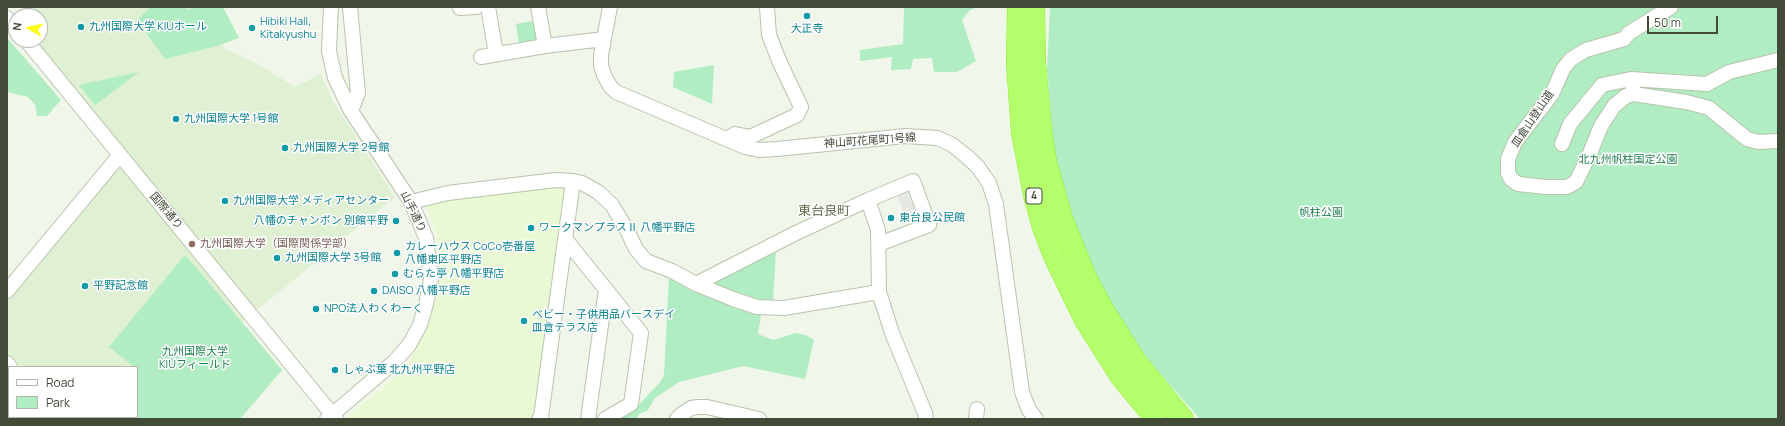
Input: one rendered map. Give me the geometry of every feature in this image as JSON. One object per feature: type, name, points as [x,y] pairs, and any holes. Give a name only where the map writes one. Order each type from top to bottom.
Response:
[{"type":"highway","name":"4","points":[[1018,7],[1026,63],[1054,192],[1073,248],[1102,308],[1136,362],[1183,419]]},
{"type":"highway","name":"4","points":[[1034,7],[1026,63],[1022,133],[1034,195],[1054,256],[1085,320],[1121,377],[1156,419]]},
{"type":"street","name":"山手通り","points":[[331,7],[329,36],[331,64],[340,90],[351,111],[411,202],[426,238],[431,279],[420,325],[409,345],[394,362],[332,418]]},
{"type":"street","points":[[350,7],[358,93],[351,111]]},
{"type":"street","points":[[460,8],[476,7]]},
{"type":"street","points":[[488,7],[496,54]]},
{"type":"street","points":[[538,7],[545,46]]},
{"type":"street","name":"神山町花尾町1号線","points":[[610,7],[601,65],[607,81],[616,92],[745,147],[758,150],[905,136],[927,137],[937,138],[951,144],[978,167],[989,183],[996,204],[1022,392],[1029,410],[1036,419]]},
{"type":"street","points":[[727,139],[735,134],[750,137],[798,115],[801,107],[780,63],[769,35],[767,7]]},
{"type":"street","name":"皿倉山登山道","points":[[1634,94],[1626,96],[1614,106],[1600,126],[1590,153],[1576,182],[1567,187],[1546,187],[1518,184],[1511,179],[1508,172],[1508,159],[1514,142],[1552,94],[1563,69],[1571,59],[1586,50],[1624,39],[1629,33],[1671,7]]},
{"type":"street","points":[[481,57],[545,46],[604,39]]},
{"type":"street","name":"国際通り","points":[[32,48],[332,418]]},
{"type":"street","points":[[1562,144],[1570,124],[1602,85],[1631,79],[1707,84],[1729,72],[1778,60]]},
{"type":"street","points":[[1631,79],[1634,94],[1686,102],[1708,108],[1747,139],[1758,142],[1778,141]]},
{"type":"street","points":[[7,291],[119,156]]},
{"type":"street","points":[[411,202],[448,193],[556,180],[573,181],[582,183],[598,192],[612,205],[636,249],[646,261],[672,271],[696,284],[733,299],[757,307],[784,308],[879,292]]},
{"type":"street","points":[[539,419],[541,417],[573,181]]},
{"type":"street","points":[[696,284],[796,233],[913,181],[929,225],[879,244]]},
{"type":"street","points":[[868,200],[878,230],[879,292],[892,333],[925,413],[926,419]]},
{"type":"street","points":[[566,240],[641,333],[631,404],[605,419]]},
{"type":"street","points":[[588,419],[606,289]]},
{"type":"street","points":[[677,419],[691,408],[698,407],[707,407],[759,419]]},
{"type":"shaded area","name":"九州国際大学（国際関係学部）","points":[[24,7],[191,7],[226,49],[258,64],[295,87],[321,74],[331,98],[395,197],[242,322],[282,370],[240,419],[54,419],[53,418],[138,418],[138,366],[9,366],[7,364],[7,291],[119,156],[32,48],[48,48],[48,8],[23,8]]},
{"type":"shaded area","points":[[558,186],[568,187],[536,415],[532,419],[349,419],[347,417],[390,382],[408,363],[425,333],[436,296],[439,264],[437,237],[426,206],[442,199]]},
{"type":"shaded area","points":[[912,186],[926,223],[910,229],[896,192]]},
{"type":"green space","points":[[151,7],[186,7],[188,10],[194,7],[223,7],[239,38],[217,46],[165,59],[137,20]]},
{"type":"green space","points":[[904,7],[978,7],[970,10],[962,20],[976,61],[957,72],[934,72],[932,58],[913,59],[911,69],[891,70],[892,57],[860,61],[860,50],[903,44]]},
{"type":"green space","name":"帆柱公園","points":[[1050,7],[1778,7],[1778,419],[1200,419],[1148,360],[1105,295],[1077,231],[1054,152],[1047,69]]},
{"type":"green space","points":[[538,20],[541,41],[519,45],[516,24]]},
{"type":"green space","points":[[8,39],[8,48],[16,48],[61,100],[47,116],[37,116],[35,105],[28,97],[7,92]]},
{"type":"green space","points":[[714,65],[712,104],[673,87],[674,72]]},
{"type":"green space","points":[[139,72],[95,105],[79,85]]},
{"type":"green space","points":[[776,251],[773,301],[747,298],[711,283]]},
{"type":"green space","name":"九州国際大学 KIUフィールド","points":[[184,256],[188,258],[282,370],[240,419],[89,419],[138,418],[138,366],[133,366],[109,347]]},
{"type":"green space","points":[[669,276],[762,310],[758,334],[773,340],[796,333],[806,335],[814,340],[805,379],[743,366],[679,382],[655,398],[648,410],[639,414],[637,419],[616,419],[635,409],[661,381],[664,375]]},
{"type":"place","name":"大正寺","points":[[807,16]]},
{"type":"place","name":"九州国際大学 KIUホール","points":[[81,27]]},
{"type":"place","name":"Hibiki Hall, Kitakyushu","points":[[252,28]]},
{"type":"place","name":"九州国際大学 1号館","points":[[176,119]]},
{"type":"place","name":"九州国際大学 2号館","points":[[285,148]]},
{"type":"place","name":"九州国際大学 メディアセンター","points":[[225,201]]},
{"type":"place","name":"東台良公民館","points":[[891,218]]},
{"type":"place","name":"八幡のチャンポン 別館平野","points":[[396,221]]},
{"type":"place","name":"ワークマンプラスⅡ 八幡平野店","points":[[531,228]]},
{"type":"place","name":"九州国際大学（国際関係学部）","points":[[192,244]]},
{"type":"place","name":"カレーハウス CoCo壱番屋 八幡東区平野店","points":[[397,253]]},
{"type":"place","name":"九州国際大学 3号館","points":[[277,258]]},
{"type":"place","name":"むらた亭 八幡平野店","points":[[395,274]]},
{"type":"place","name":"平野記念館","points":[[85,286]]},
{"type":"place","name":"DAISO 八幡平野店","points":[[374,291]]},
{"type":"place","name":"NPO法人わくわーく","points":[[316,309]]},
{"type":"place","name":"ベビー・子供用品バースデイ 皿倉テラス店","points":[[524,321]]},
{"type":"place","name":"しゃぶ葉 北九州平野店","points":[[335,370]]},
{"type":"district","name":"東台良町","points":[[824,211]]},
{"type":"park label","name":"北九州帆柱国定公園","points":[[1628,160]]}]
